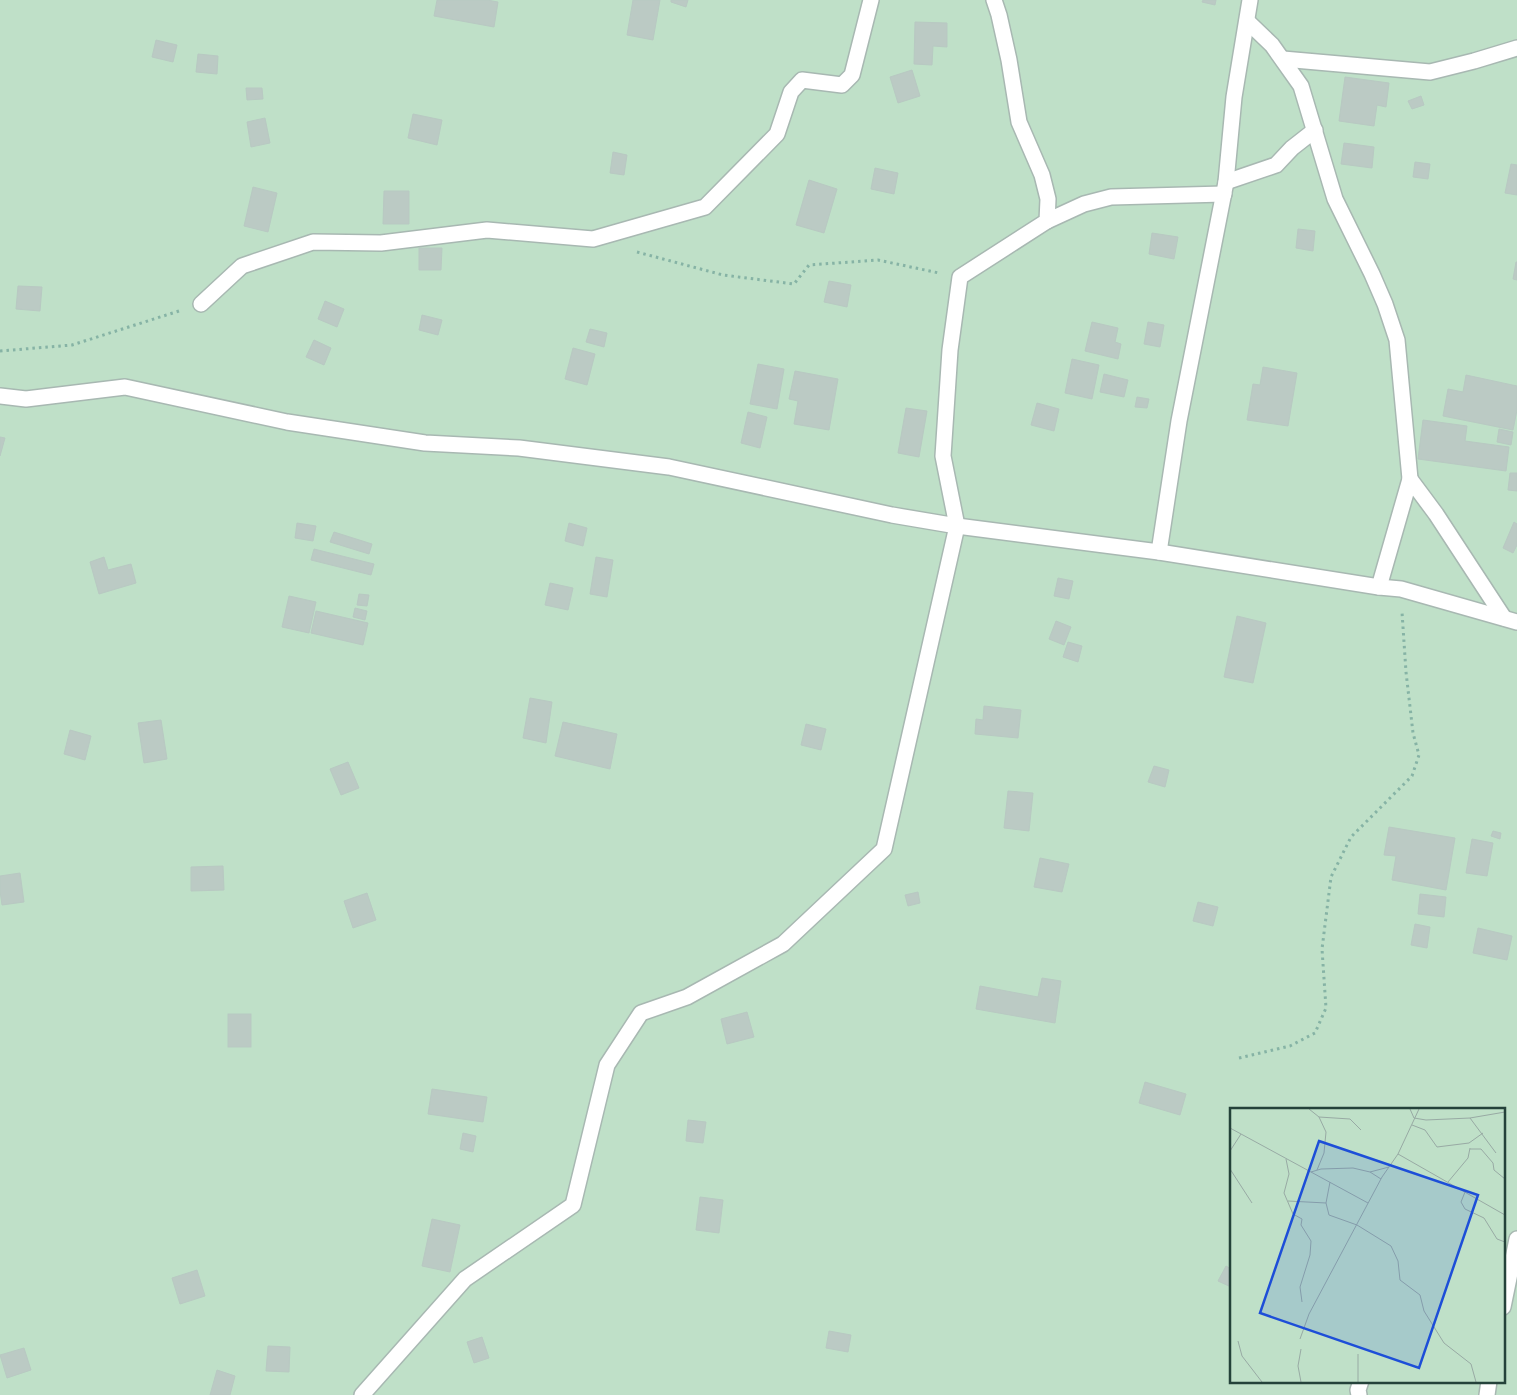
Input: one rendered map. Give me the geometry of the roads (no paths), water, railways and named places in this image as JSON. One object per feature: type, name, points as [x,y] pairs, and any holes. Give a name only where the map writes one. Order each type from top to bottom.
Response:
[{"type":"street","points":[[201,304],[242,266],[313,242],[381,243],[486,230],[593,239],[705,207],[777,134],[791,92],[802,80],[842,85],[852,75],[871,0]]},
{"type":"street","points":[[994,0],[1009,60],[1019,122],[1042,175],[1048,199],[1047,221]]},
{"type":"street","points":[[1159,552],[1179,421],[1225,188],[1234,97],[1250,0]]},
{"type":"street","points":[[1247,21],[1272,45],[1301,86],[1335,199],[1372,274],[1385,304],[1397,340],[1410,479],[1379,587]]},
{"type":"street","points":[[1283,59],[1430,72],[1517,48]]},
{"type":"street","points":[[362,1395],[465,1279],[573,1205],[607,1065],[641,1013],[687,997],[783,944],[884,849],[957,526],[943,456],[950,350],[960,277],[1047,221],[1084,204],[1111,197],[1225,188],[1276,165],[1292,148],[1315,130]]},
{"type":"street","points":[[0,396],[26,399],[125,387],[287,422],[425,443],[519,448],[669,467],[892,515],[957,526],[1159,552],[1401,589],[1510,620]]},
{"type":"street","points":[[1410,479],[1510,620]]},
{"type":"street","points":[[1505,1285],[1517,1239]]},
{"type":"street","points":[[1359,1395],[1360,1382]]},
{"type":"street","points":[[1487,1395],[1489,1382]]}]
